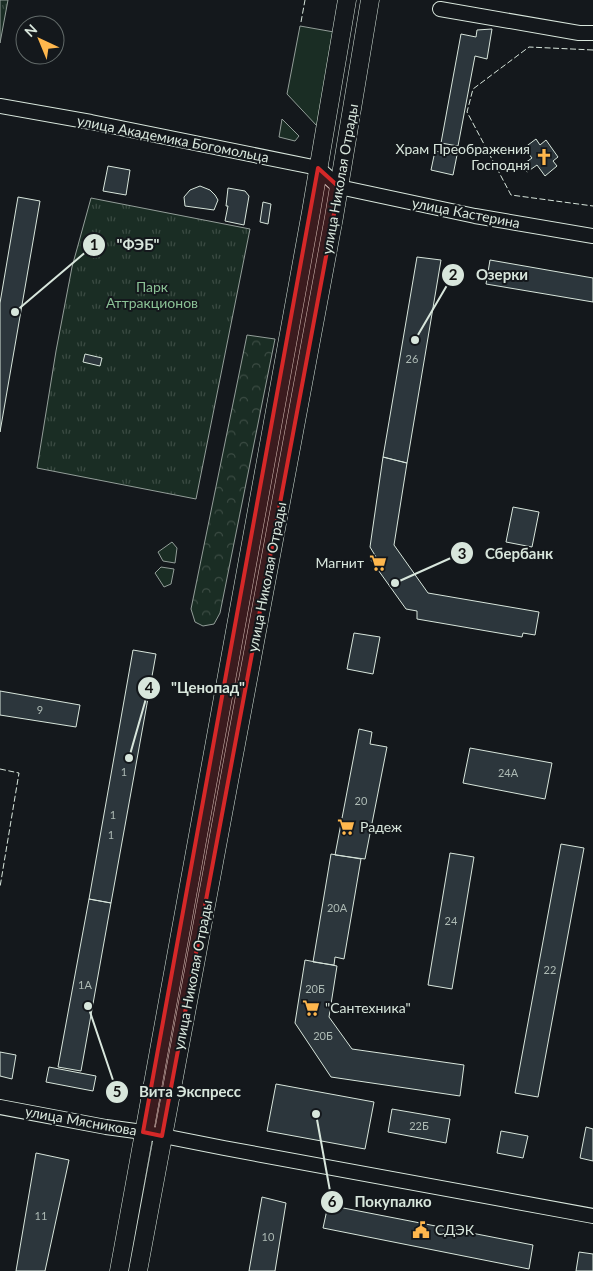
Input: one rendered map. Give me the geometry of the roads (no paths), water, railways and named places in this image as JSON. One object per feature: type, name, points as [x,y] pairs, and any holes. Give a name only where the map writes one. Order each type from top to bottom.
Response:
[{"type":"main road","name":"улица Николая Отрады","points":[[119,1271],[347,0]]},
{"type":"main road","name":"улица Николая Отрады","points":[[138,1271],[339,187],[370,0]]},
{"type":"street","points":[[440,9],[579,33],[593,33]]},
{"type":"street","name":"улица Академика Богомольца","points":[[0,106],[91,122],[318,168]]},
{"type":"street","points":[[318,168],[339,187]]},
{"type":"street","name":"улица Кастерина","points":[[339,187],[475,216],[593,236]]},
{"type":"street","name":"улица Мясникова","points":[[0,1107],[593,1216]]},
{"type":"place","name":"Храм Преображения Господня","points":[[544,157]]},
{"type":"place","name":"\"ФЭБ\"","points":[[15,312]]},
{"type":"place","name":"Озерки","points":[[415,340]]},
{"type":"place","name":"Магнит","points":[[378,563]]},
{"type":"place","name":"Сбербанк","points":[[395,583]]},
{"type":"place","name":"\"Ценопад\"","points":[[129,758]]},
{"type":"place","name":"Радеж","points":[[346,827]]},
{"type":"place","name":"Вита Экспресс","points":[[88,1006]]},
{"type":"place","name":"\"Сантехника\"","points":[[311,1008]]},
{"type":"place","name":"Покупалко","points":[[316,1114]]},
{"type":"place","name":"СДЭК","points":[[421,1230]]},
{"type":"park label","name":"Парк Аттракционов","points":[[152,296]]}]
